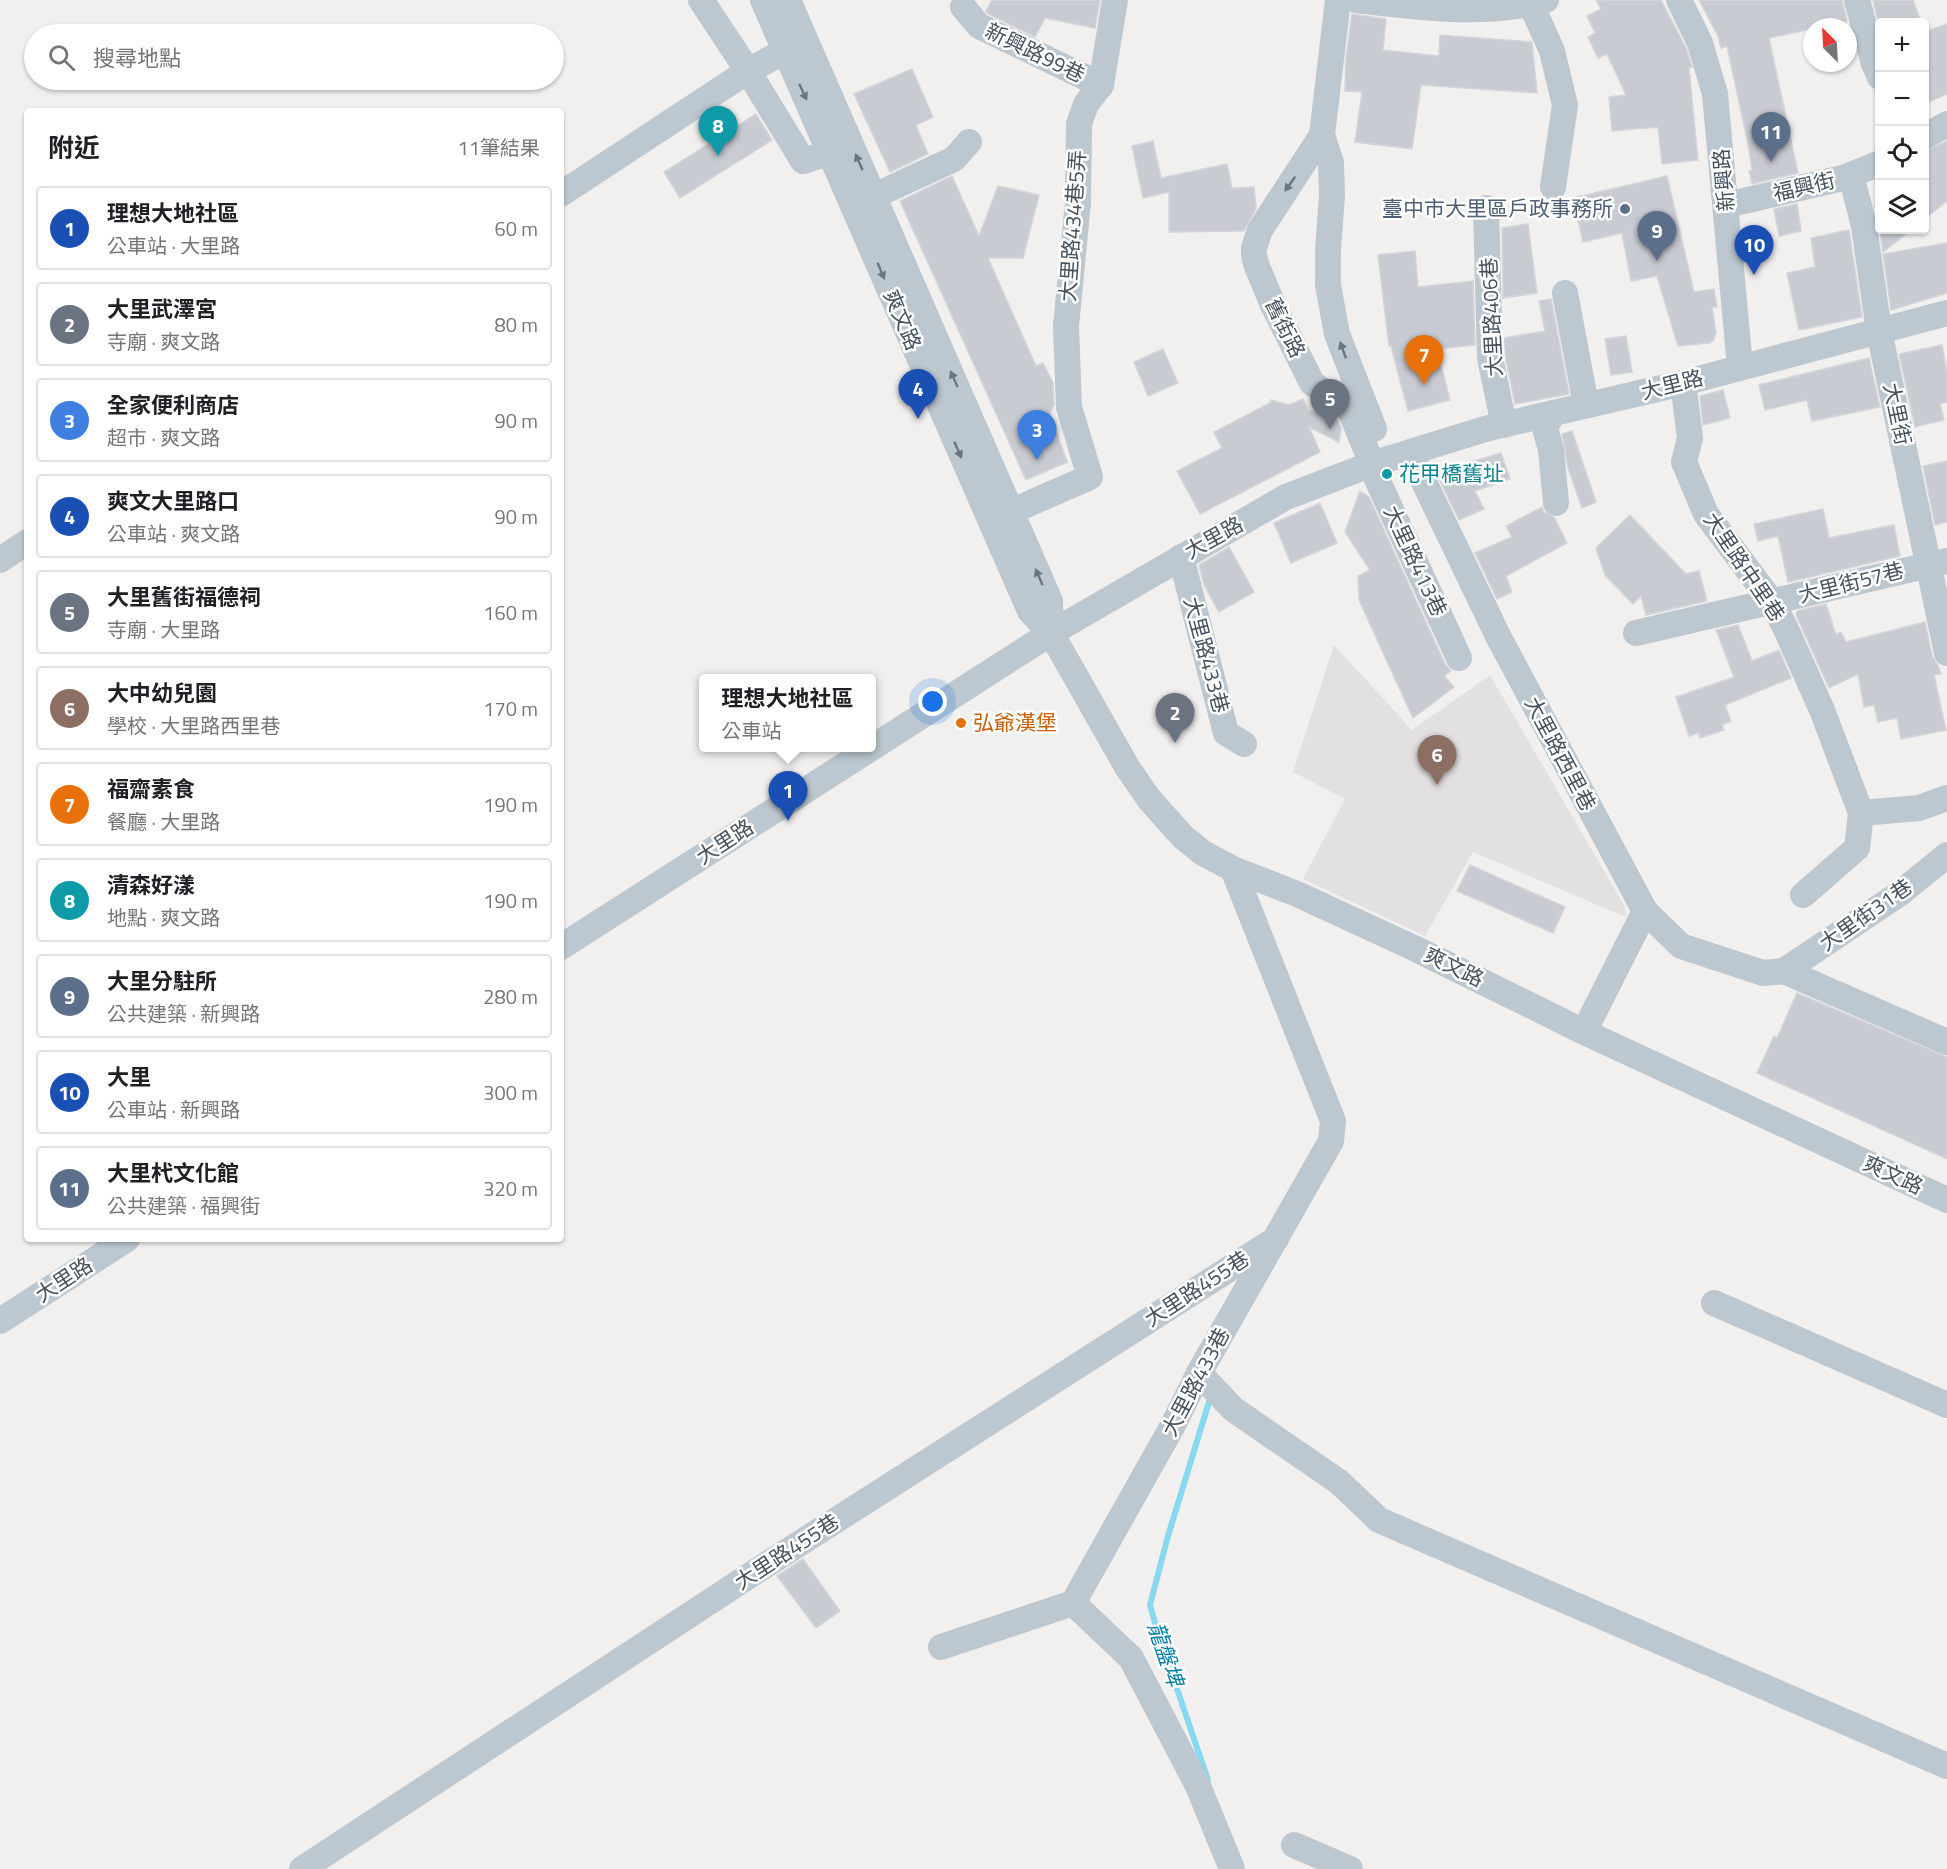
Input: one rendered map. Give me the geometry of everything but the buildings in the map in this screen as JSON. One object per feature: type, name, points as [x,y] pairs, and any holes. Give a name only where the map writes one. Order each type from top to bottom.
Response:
[{"type":"street","points":[[701,0],[803,161],[831,152]]},
{"type":"street","name":"爽文路","points":[[763,0],[794,45],[874,196],[1050,601],[1051,633]]},
{"type":"street","name":"爽文路","points":[[788,0],[794,45],[831,152],[1029,611],[1051,633],[1127,767],[1149,799],[1183,837],[1203,853],[1233,869],[1297,894],[1416,949],[1584,1032],[1947,1200]]},
{"type":"street","name":"新興路99巷","points":[[963,7],[979,26],[1101,85],[1115,0]]},
{"type":"street","name":"舊街路","points":[[1338,0],[1322,135],[1331,163],[1332,195],[1327,262],[1330,304],[1336,334],[1377,436],[1372,464]]},
{"type":"street","points":[[1356,0],[1439,10],[1538,2],[1565,105],[1553,187]]},
{"type":"street","name":"新興路","points":[[1679,0],[1700,43],[1715,94],[1740,367]]},
{"type":"street","points":[[1857,0],[1878,72]]},
{"type":"street","points":[[564,192],[748,72],[794,45]]},
{"type":"street","name":"大里路434巷5弄","points":[[1010,512],[1090,477],[1069,407],[1066,326],[1078,202],[1079,124],[1086,104],[1101,85]]},
{"type":"street","points":[[1929,134],[1947,124]]},
{"type":"street","name":"舊街路","points":[[1322,135],[1260,230],[1254,255],[1273,304],[1312,383],[1350,410],[1372,464]]},
{"type":"street","points":[[874,196],[954,159],[969,142]]},
{"type":"street","name":"福興街","points":[[1726,205],[1843,178],[1875,165]]},
{"type":"street","name":"大里街","points":[[1851,175],[1864,226],[1879,331],[1938,562],[1947,652]]},
{"type":"street","name":"大里路406巷","points":[[1486,208],[1490,358],[1504,425]]},
{"type":"street","points":[[1565,293],[1586,405]]},
{"type":"street","name":"大里路","points":[[876,745],[1051,633],[1286,497],[1372,464],[1504,425],[1683,383],[1947,313]]},
{"type":"street","name":"大里路中里巷","points":[[1683,383],[1689,438],[1684,462],[1706,514],[1772,602],[1822,710],[1861,813],[1857,848],[1803,895]]},
{"type":"street","points":[[1553,413],[1545,428],[1551,450],[1556,503]]},
{"type":"street","name":"大里路西里巷","points":[[1410,453],[1498,636],[1645,911],[1681,946],[1763,973],[1784,971]]},
{"type":"street","name":"大里路413巷","points":[[1372,464],[1460,657]]},
{"type":"street","points":[[0,560],[24,544]]},
{"type":"street","name":"大里路433巷","points":[[1181,557],[1226,733],[1244,744]]},
{"type":"street","name":"大里街57巷","points":[[1636,633],[1938,562]]},
{"type":"street","name":"大里路","points":[[564,945],[865,752]]},
{"type":"street","points":[[1861,813],[1919,808],[1947,798]]},
{"type":"street","name":"大里街31巷","points":[[1784,971],[1899,894],[1944,867]]},
{"type":"street","name":"大里路433巷","points":[[1073,1604],[1172,1427],[1199,1373],[1331,1141],[1333,1121],[1233,869]]},
{"type":"street","points":[[1584,1032],[1645,911]]},
{"type":"street","points":[[1784,971],[1947,1042]]},
{"type":"street","name":"大里路455巷","points":[[302,1869],[755,1572],[1276,1239]]},
{"type":"street","name":"大里路","points":[[0,1321],[122,1242]]},
{"type":"street","points":[[1714,1303],[1947,1405]]},
{"type":"street","points":[[1199,1373],[1233,1409],[1339,1482],[1379,1520],[1947,1766]]},
{"type":"street","points":[[941,1647],[1073,1604],[1131,1659],[1198,1786],[1232,1869]]},
{"type":"street","points":[[1294,1845],[1350,1869]]},
{"type":"shaded area","points":[[1334,645],[1412,730],[1490,675],[1624,905],[1626,917],[1473,852],[1425,936],[1303,879],[1345,799],[1293,772]]},
{"type":"waterway","name":"龍盤埤","points":[[1208,1780],[1150,1605],[1168,1536],[1209,1402]]},
{"type":"place","name":"清森好漾","points":[[718,156]]},
{"type":"place","name":"大里杙文化館","points":[[1771,162]]},
{"type":"place","name":"臺中市大里區戶政事務所","points":[[1625,209]]},
{"type":"place","name":"大里分駐所","points":[[1657,261]]},
{"type":"place","name":"大里","points":[[1754,275]]},
{"type":"place","name":"福齋素食","points":[[1424,385]]},
{"type":"place","name":"爽文大里路口","points":[[918,419]]},
{"type":"place","name":"大里舊街福德祠","points":[[1330,429]]},
{"type":"place","name":"全家便利商店","points":[[1037,460]]},
{"type":"place","name":"花甲橋舊址","points":[[1387,474]]},
{"type":"place","name":"弘爺漢堡","points":[[961,723]]},
{"type":"place","name":"大里武澤宮","points":[[1175,743]]},
{"type":"place","name":"大中幼兒園","points":[[1437,785]]},
{"type":"place","name":"理想大地社區","points":[[788,821]]}]
